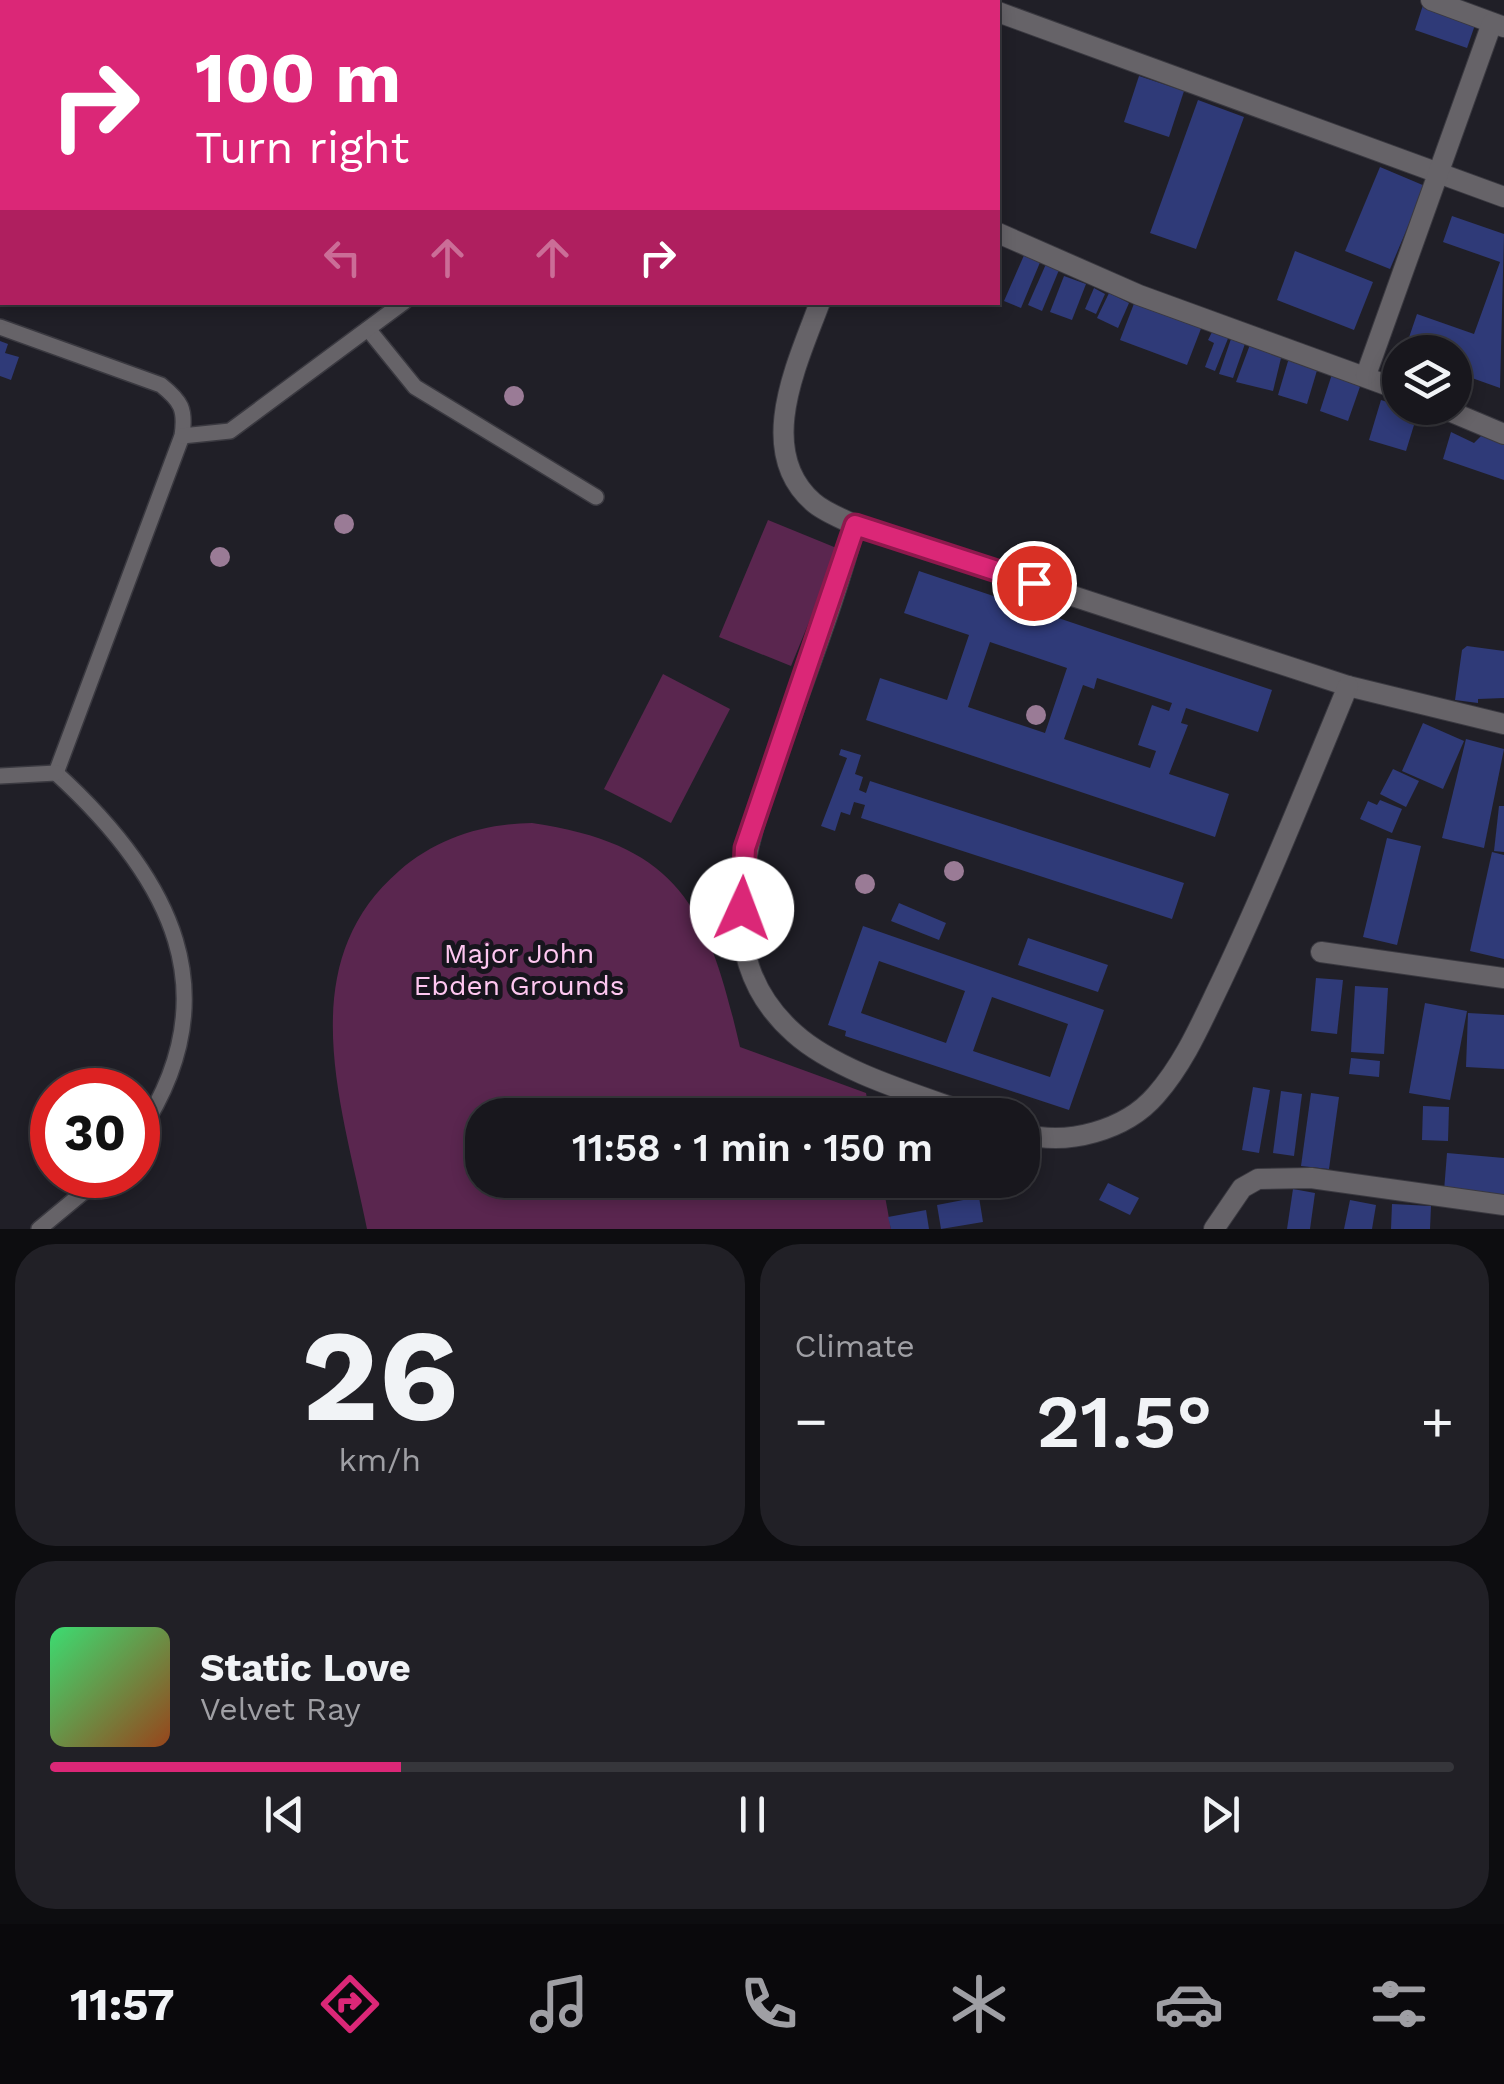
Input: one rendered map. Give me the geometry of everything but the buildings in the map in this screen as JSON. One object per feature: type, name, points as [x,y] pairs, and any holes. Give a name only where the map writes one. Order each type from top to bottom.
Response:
[{"type":"street","points":[[1366,375],[1498,25],[1431,0]]},
{"type":"street","points":[[1000,13],[1504,197]]},
{"type":"street","points":[[1000,234],[1140,296],[1382,382]]},
{"type":"street","points":[[819,305],[795,369],[784,416],[786,464],[815,504],[855,525],[1348,686],[1504,724]]},
{"type":"street","points":[[1472,421],[1504,434]]},
{"type":"street","points":[[855,525],[745,848],[742,881],[746,952],[759,992],[792,1032],[821,1054],[931,1098]]},
{"type":"street","points":[[1040,1135],[1062,1138],[1104,1130],[1155,1096],[1187,1051],[1251,918],[1348,686]]},
{"type":"street","points":[[1321,952],[1504,978]]},
{"type":"street","points":[[1214,1229],[1242,1188],[1258,1178],[1311,1178],[1504,1205]]},
{"type":"lane","points":[[182,436],[230,431],[400,305]]},
{"type":"lane","points":[[0,327],[161,384],[181,401],[185,417],[182,436],[56,773]]},
{"type":"lane","points":[[368,329],[415,388],[596,497]]},
{"type":"lane","points":[[0,776],[56,773],[95,809],[134,857],[181,952],[186,988],[182,1033],[160,1102]]},
{"type":"lane","points":[[39,1229],[76,1198]]},
{"type":"green space","points":[[768,520],[839,549],[791,666],[719,637]]},
{"type":"green space","points":[[663,674],[730,709],[671,823],[604,789]]},
{"type":"green space","name":"Major John Ebden Grounds","points":[[532,823],[583,833],[623,848],[655,867],[680,892],[700,922],[715,957],[740,1047],[866,1093],[867,1098],[465,1098],[465,1198],[885,1198],[891,1229],[367,1229],[338,1087],[333,1040],[335,994],[345,950],[365,908],[399,871],[445,842],[495,826]]},
{"type":"route","points":[[742,909],[745,848],[844,568],[855,525],[1034,583]]}]
